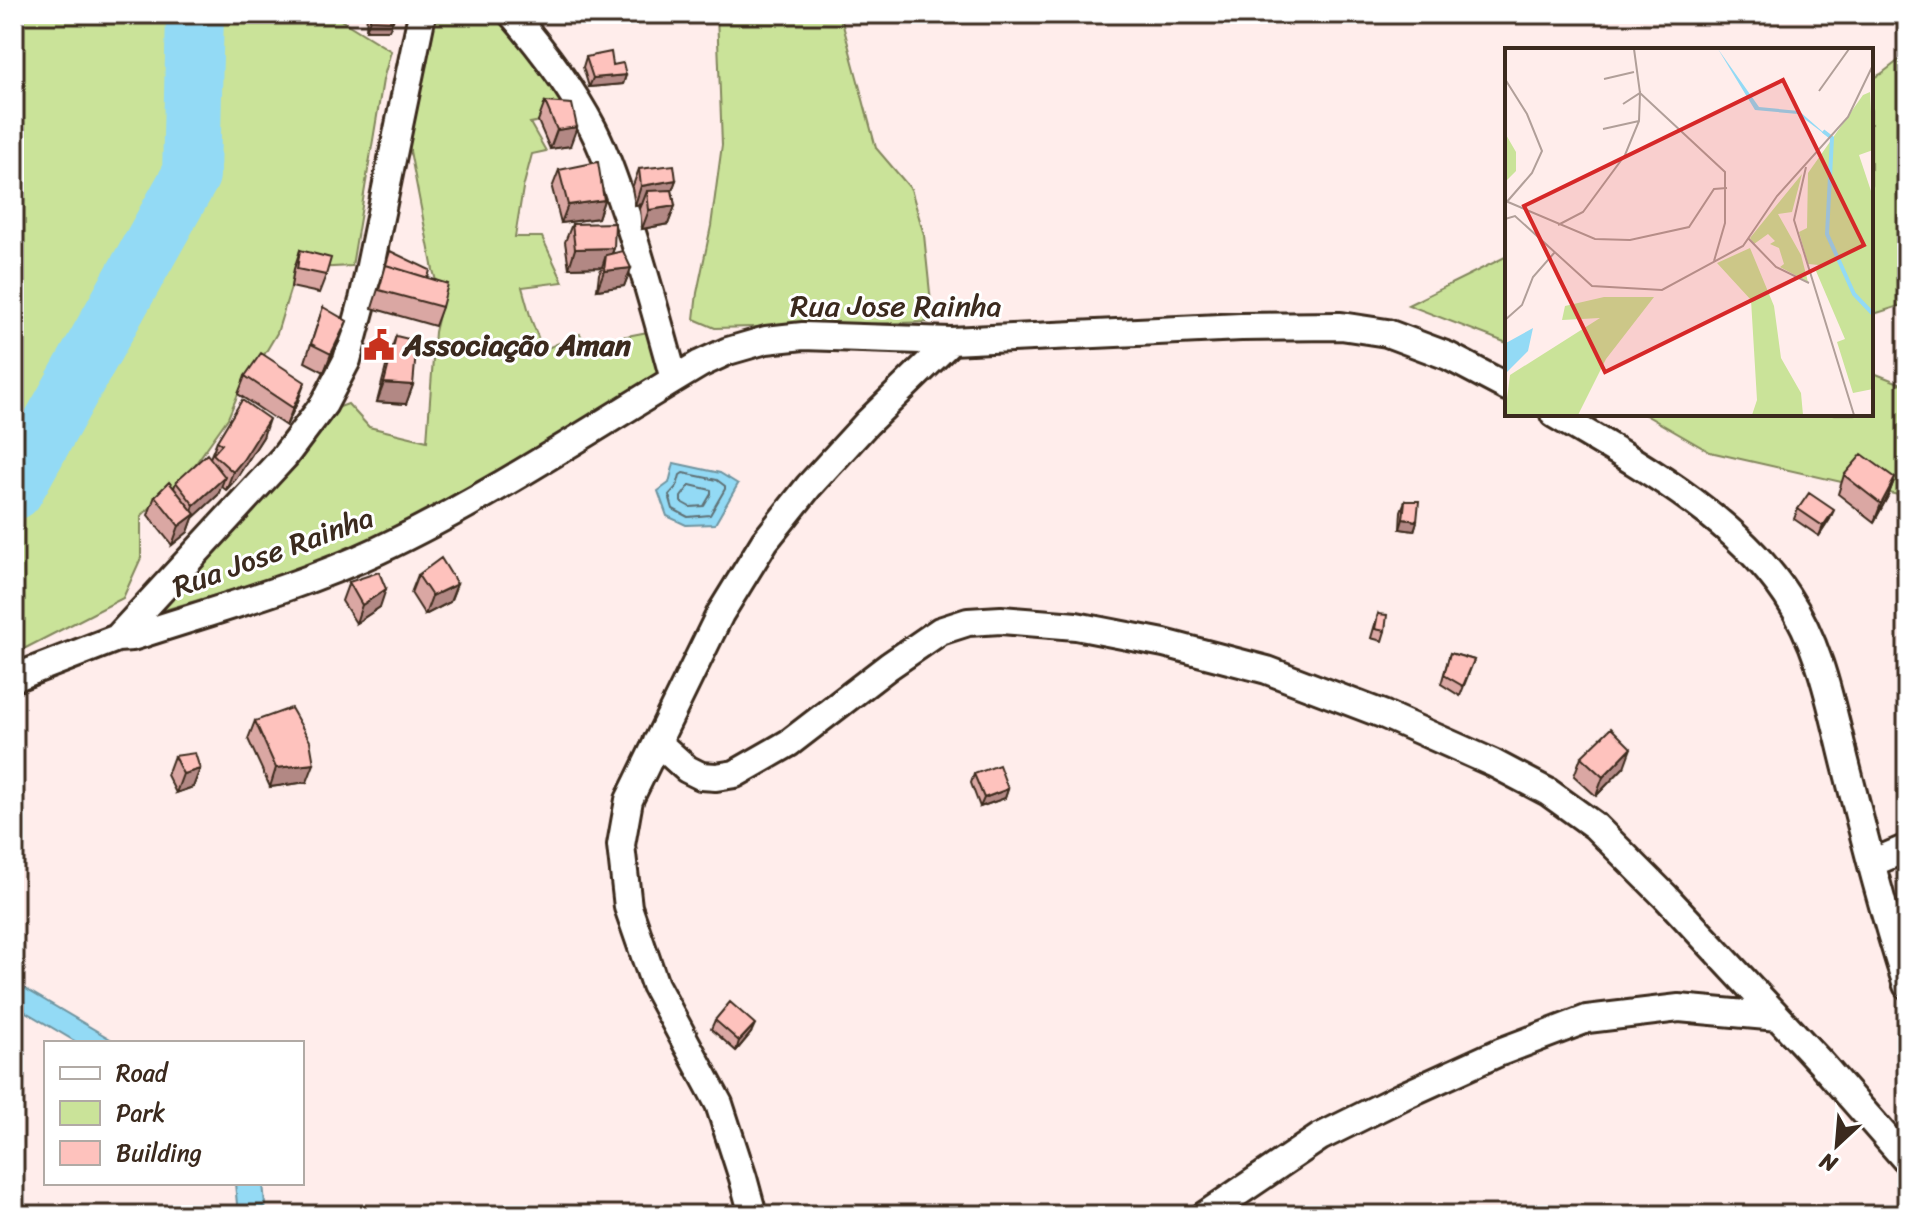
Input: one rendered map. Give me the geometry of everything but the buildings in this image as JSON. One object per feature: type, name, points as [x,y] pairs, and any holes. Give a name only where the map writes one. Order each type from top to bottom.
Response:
[{"type":"street","points":[[117,638],[284,457],[324,404],[347,360],[363,300],[422,14]]},
{"type":"street","points":[[512,14],[568,85],[594,131],[641,260],[674,379]]},
{"type":"street","name":"Rua Jose Rainha","points":[[14,678],[117,638],[132,637],[262,595],[379,550],[503,483],[700,364],[728,351],[766,340],[803,336],[951,341],[1241,327],[1341,326],[1387,333],[1448,356],[1505,386]]},
{"type":"street","points":[[753,1215],[719,1104],[655,985],[628,907],[621,845],[629,800],[720,614],[765,541],[809,486],[867,423],[951,341]]},
{"type":"street","points":[[1557,416],[1638,464],[1707,511],[1751,551],[1787,595],[1811,639],[1824,675],[1907,985]]},
{"type":"street","points":[[657,742],[687,769],[701,776],[735,774],[789,743],[940,631],[968,622],[1001,620],[1076,626],[1164,643],[1267,670],[1385,715],[1493,763],[1548,792],[1595,826],[1778,1017],[1907,1161]]},
{"type":"street","points":[[1872,863],[1907,848]]},
{"type":"street","points":[[1205,1215],[1320,1137],[1500,1052],[1587,1019],[1679,1008],[1778,1017]]},
{"type":"green space","points":[[14,14],[331,14],[391,51],[383,80],[352,266],[294,269],[277,333],[238,394],[228,418],[189,473],[141,516],[141,558],[123,598],[14,654]]},
{"type":"green space","points":[[431,14],[502,14],[519,43],[556,87],[567,116],[530,123],[546,151],[532,154],[515,237],[542,237],[563,282],[522,287],[543,350],[580,334],[586,344],[653,331],[666,376],[416,521],[303,569],[161,611],[158,602],[297,465],[334,409],[348,404],[369,427],[427,441],[435,332],[442,302],[405,125]]},
{"type":"green space","points":[[717,14],[840,14],[876,148],[911,189],[924,235],[933,322],[715,328],[694,319],[722,145]]},
{"type":"green space","points":[[1907,54],[1907,306],[1873,314],[1873,78]]},
{"type":"green space","points":[[1505,257],[1505,342],[1408,305]]},
{"type":"green space","points":[[1873,373],[1907,386],[1907,497],[1710,452],[1647,416],[1873,416]]},
{"type":"water","points":[[674,463],[720,473],[738,484],[715,524],[686,525],[667,516],[658,491],[669,483]]},
{"type":"water","points":[[14,982],[114,1041],[75,1041],[14,1005]]},
{"type":"water","points":[[235,1185],[263,1185],[266,1215],[238,1215]]},
{"type":"waterway","points":[[14,491],[191,175],[195,14]]},
{"type":"place","name":"Associação Aman","points":[[379,345]]}]
